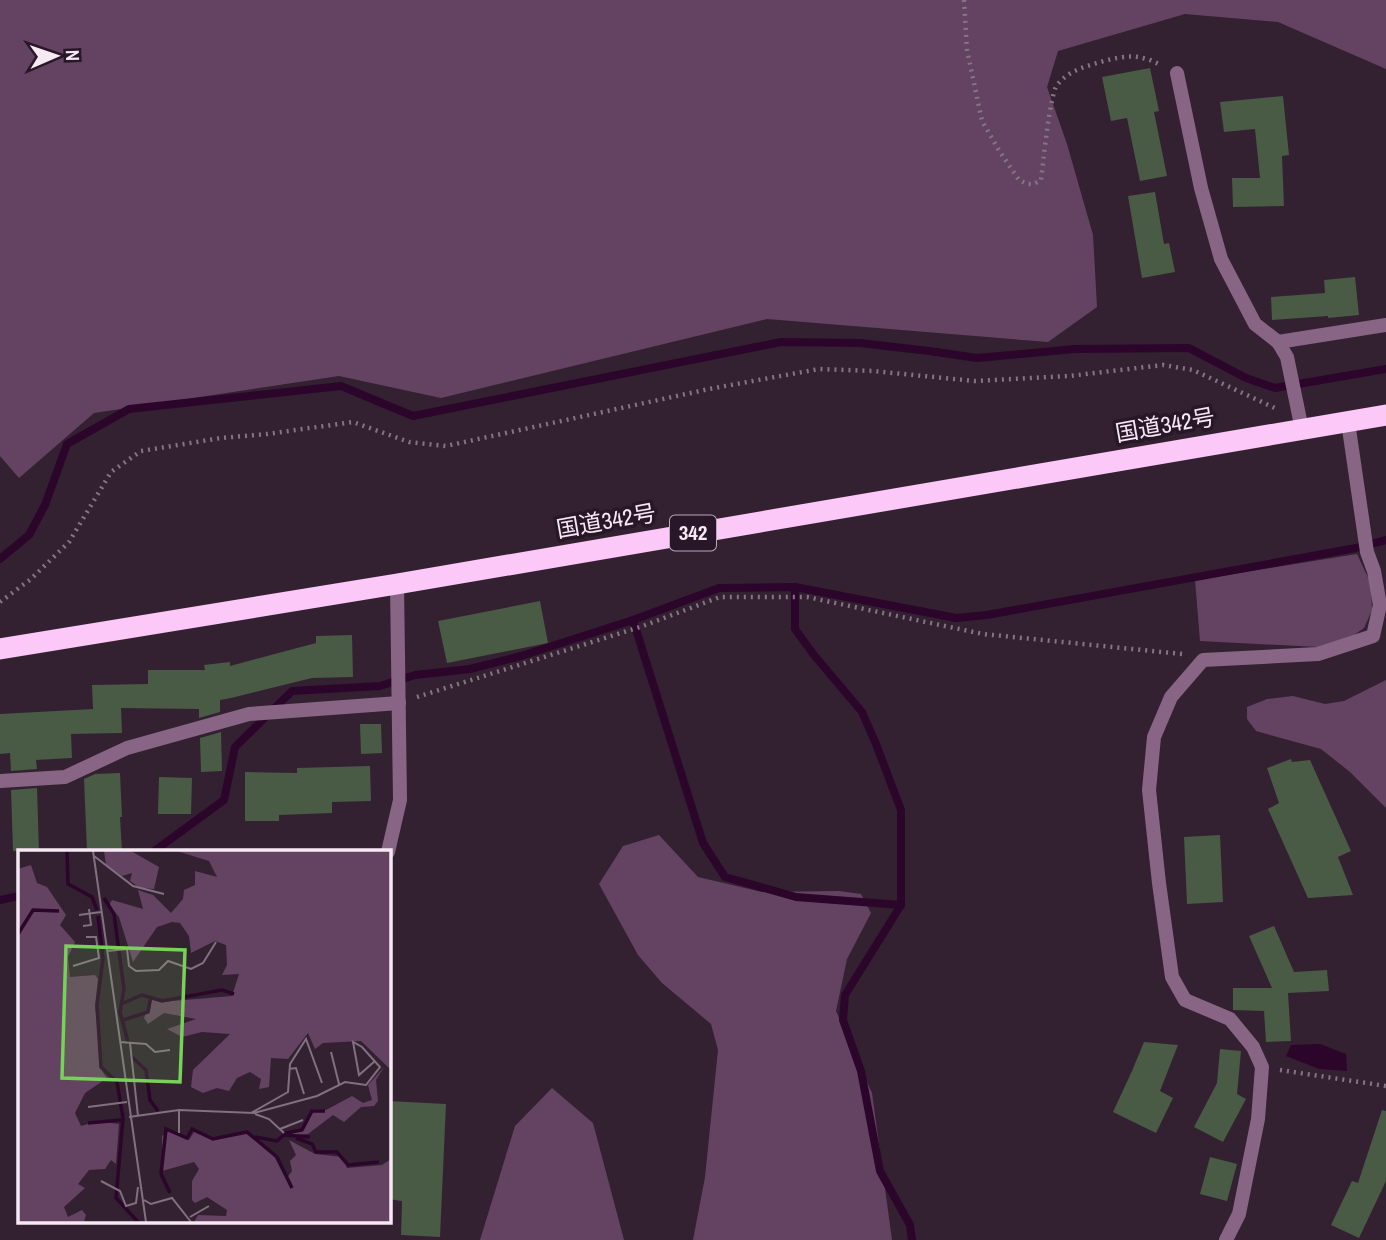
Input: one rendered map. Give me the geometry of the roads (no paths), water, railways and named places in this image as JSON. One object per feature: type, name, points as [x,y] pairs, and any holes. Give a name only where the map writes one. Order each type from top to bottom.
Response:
[{"type":"highway","name":"国道342号","points":[[0,649],[397,584],[1301,424],[1348,422],[1386,415]]},
{"type":"street","points":[[1177,73],[1201,188],[1221,259],[1255,324],[1278,342],[1286,357],[1301,424]]},
{"type":"street","points":[[1278,342],[1386,325]]},
{"type":"street","points":[[1226,1240],[1239,1214],[1258,1119],[1262,1067],[1253,1048],[1230,1020],[1185,1000],[1171,977],[1149,790],[1154,737],[1171,697],[1203,660],[1318,654],[1373,636],[1380,604],[1374,571],[1367,552],[1348,422]]},
{"type":"street","points":[[388,850],[400,800],[397,584]]},
{"type":"street","points":[[0,781],[65,777],[127,748],[249,714],[399,703]]},
{"type":"waterway","points":[[0,559],[29,535],[45,505],[67,444],[129,409],[341,386],[413,416],[781,342],[860,343],[977,358],[1075,349],[1189,348],[1246,378],[1275,388],[1386,369]]},
{"type":"waterway","points":[[156,850],[224,800],[235,747],[292,691],[380,686],[415,675],[470,669],[521,656],[633,620],[719,588],[795,587],[956,618],[987,615],[1356,548],[1386,540]]},
{"type":"waterway","points":[[795,587],[795,629],[862,712],[901,810],[901,905],[845,995],[843,1020],[861,1071],[880,1171],[910,1225],[912,1240]]},
{"type":"waterway","points":[[633,620],[703,843],[725,877],[796,897],[901,905]]},
{"type":"waterway","points":[[0,900],[18,896]]}]
